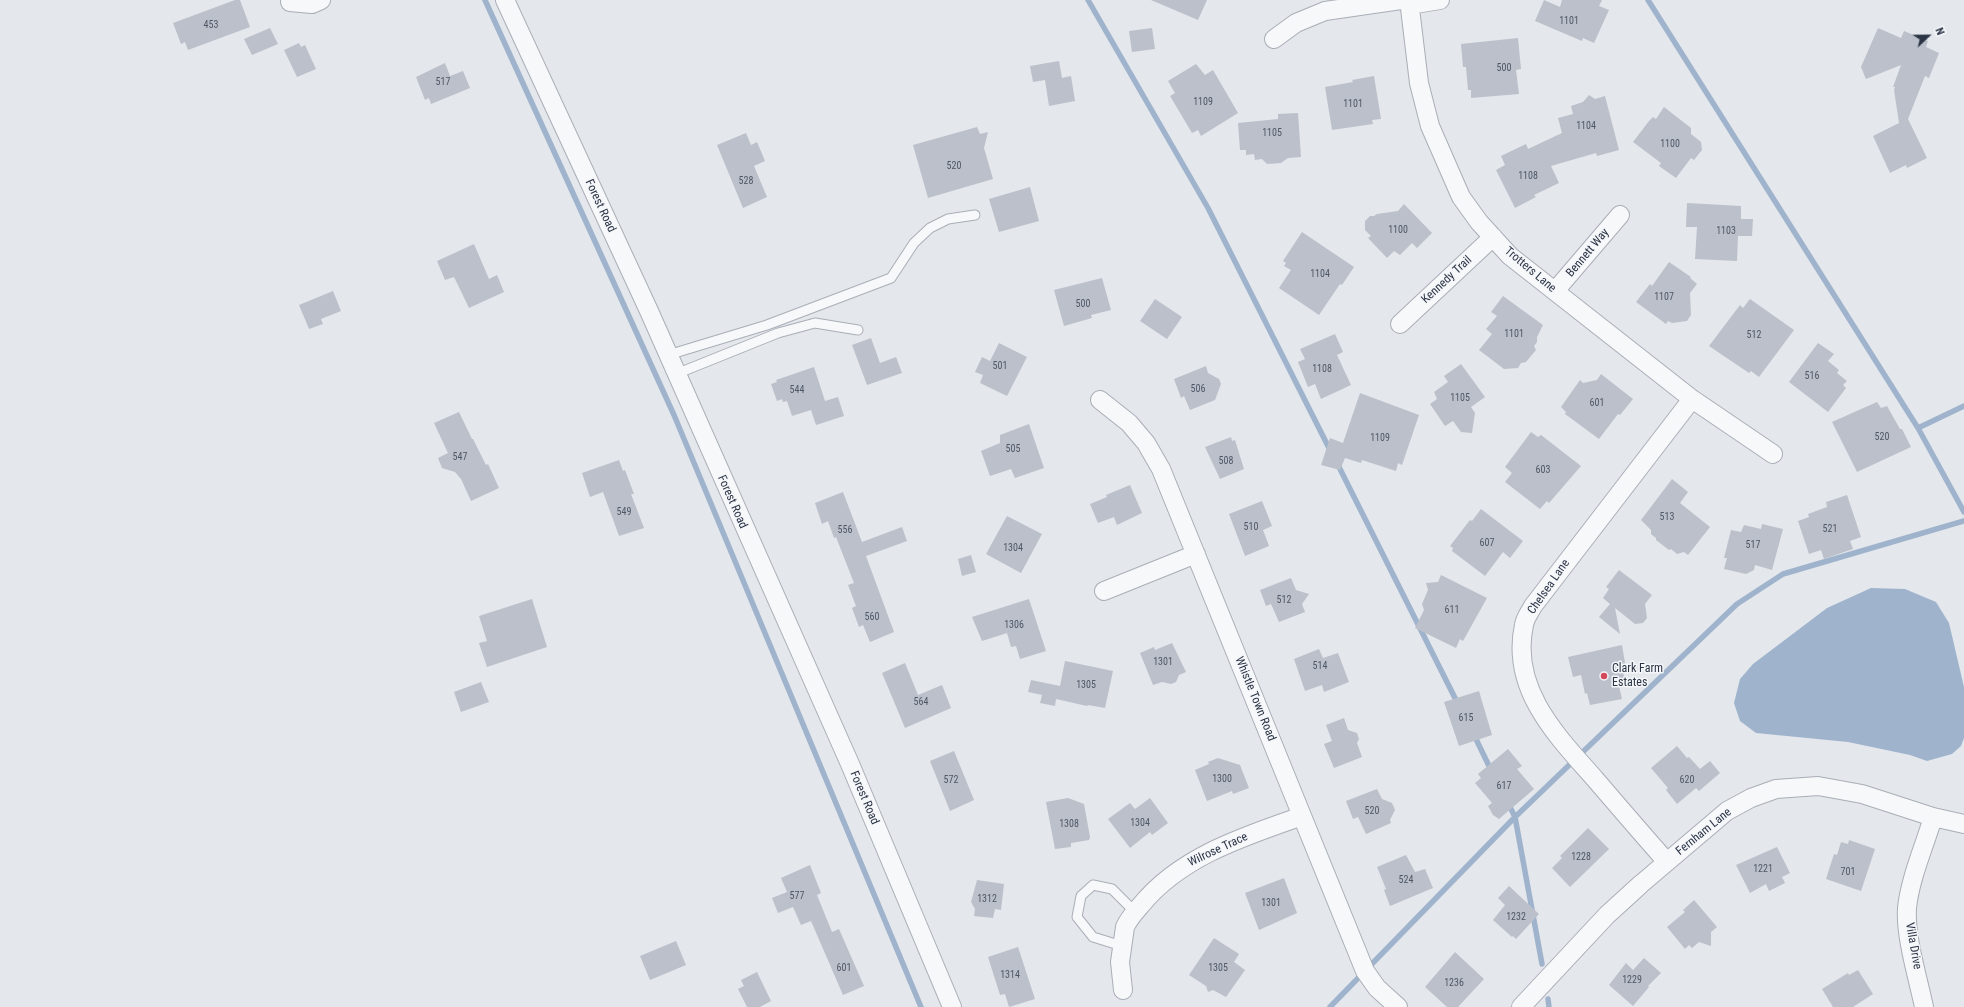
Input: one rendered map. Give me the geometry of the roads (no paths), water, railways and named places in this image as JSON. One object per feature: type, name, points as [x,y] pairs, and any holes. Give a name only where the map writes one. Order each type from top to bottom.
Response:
[{"type":"street","points":[[290,2],[312,4],[321,0]]},
{"type":"street","name":"Forest Road","points":[[505,0],[668,355],[850,764],[952,1007]]},
{"type":"street","points":[[1274,39],[1296,23],[1325,11],[1406,2],[1440,0]]},
{"type":"street","name":"Trotters Lane","points":[[1406,2],[1419,83],[1430,126],[1461,196],[1479,222],[1510,256],[1692,399],[1773,454]]},
{"type":"street","name":"Bennett Way","points":[[1555,291],[1620,214]]},
{"type":"street","name":"Kennedy Trail","points":[[1400,324],[1494,237]]},
{"type":"street","name":"Chelsea Lane","points":[[1667,862],[1552,730],[1534,701],[1524,673],[1521,649],[1524,624],[1533,606],[1692,399]]},
{"type":"street","name":"Whistle Town Road","points":[[1100,400],[1129,423],[1146,443],[1161,469],[1365,971],[1377,988],[1398,1007]]},
{"type":"street","points":[[1104,591],[1196,554]]},
{"type":"street","name":"Fernham Lane","points":[[1521,1007],[1607,915],[1727,811],[1751,798],[1776,789],[1818,786],[1845,790],[1964,824]]},
{"type":"street","name":"Wilrose Trace","points":[[1123,990],[1120,962],[1126,927],[1135,912],[1147,898],[1176,871],[1204,855],[1270,827],[1302,816]]},
{"type":"street","name":"Villa Drive","points":[[1924,1007],[1908,925],[1907,908],[1909,894],[1933,816]]},
{"type":"lane","points":[[668,355],[767,325],[891,278],[914,243],[930,228],[948,218],[975,215]]},
{"type":"lane","points":[[676,374],[778,334],[815,323],[858,330]]},
{"type":"lane","points":[[1122,946],[1093,937],[1077,917],[1081,896],[1093,885],[1112,890],[1135,912]]},
{"type":"water","points":[[1871,588],[1905,589],[1936,602],[1949,623],[1964,687],[1964,738],[1961,746],[1952,754],[1927,761],[1910,755],[1848,742],[1756,733],[1740,721],[1734,703],[1740,679],[1753,664],[1827,608]]},
{"type":"waterway","points":[[485,0],[674,415],[921,1007]]},
{"type":"waterway","points":[[1088,0],[1208,208],[1330,450]]},
{"type":"waterway","points":[[1648,0],[1918,428],[1964,512]]},
{"type":"waterway","points":[[1918,428],[1964,406]]},
{"type":"waterway","points":[[1337,463],[1458,704]]},
{"type":"waterway","points":[[1330,1007],[1515,817],[1737,604],[1783,574],[1964,521]]},
{"type":"waterway","points":[[1474,735],[1491,770]]},
{"type":"waterway","points":[[1508,803],[1515,817],[1542,964]]},
{"type":"waterway","points":[[1548,999],[1549,1007]]},
{"type":"place","name":"Clark Farm Estates","points":[[1604,676]]}]
